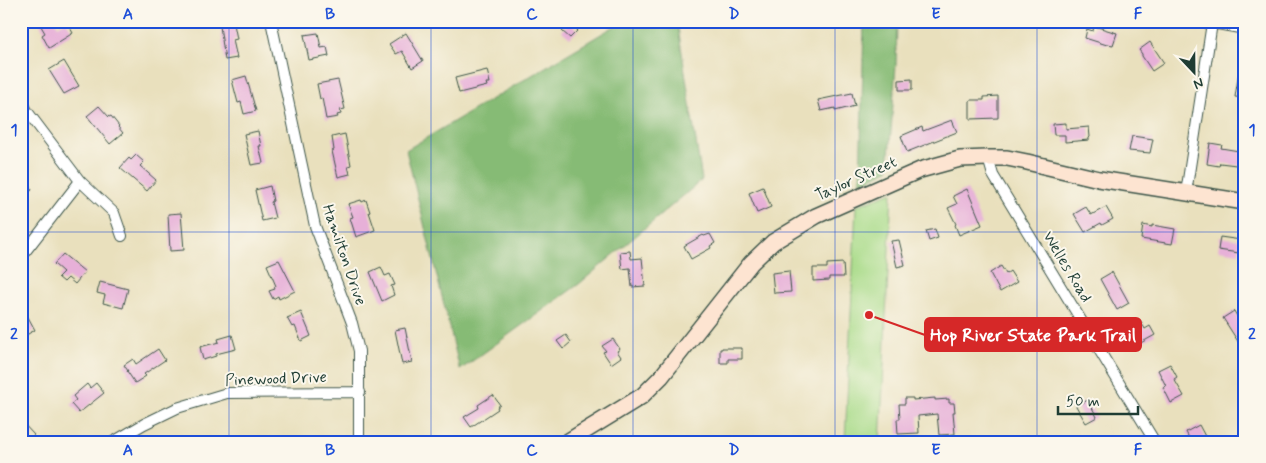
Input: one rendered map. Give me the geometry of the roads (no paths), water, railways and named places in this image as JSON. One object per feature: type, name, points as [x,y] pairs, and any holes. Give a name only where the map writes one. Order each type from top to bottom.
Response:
[{"type":"street","name":"Hamilton Drive","points":[[270,21],[315,226],[352,323],[359,352],[359,442]]},
{"type":"street","points":[[1186,193],[1208,22],[1245,28]]},
{"type":"street","points":[[21,99],[27,111],[80,181],[114,213],[122,236]]},
{"type":"street","name":"Welles Road","points":[[988,158],[993,174],[1155,442]]},
{"type":"street","name":"Taylor Street","points":[[567,442],[642,396],[661,377],[751,262],[774,242],[816,216],[920,170],[960,160],[1014,159],[1099,179],[1245,202]]},
{"type":"street","points":[[21,257],[80,181]]},
{"type":"street","name":"Pinewood Drive","points":[[113,442],[177,408],[227,393],[360,392]]},
{"type":"place","name":"Hop River State Park Trail","points":[[869,315]]}]
